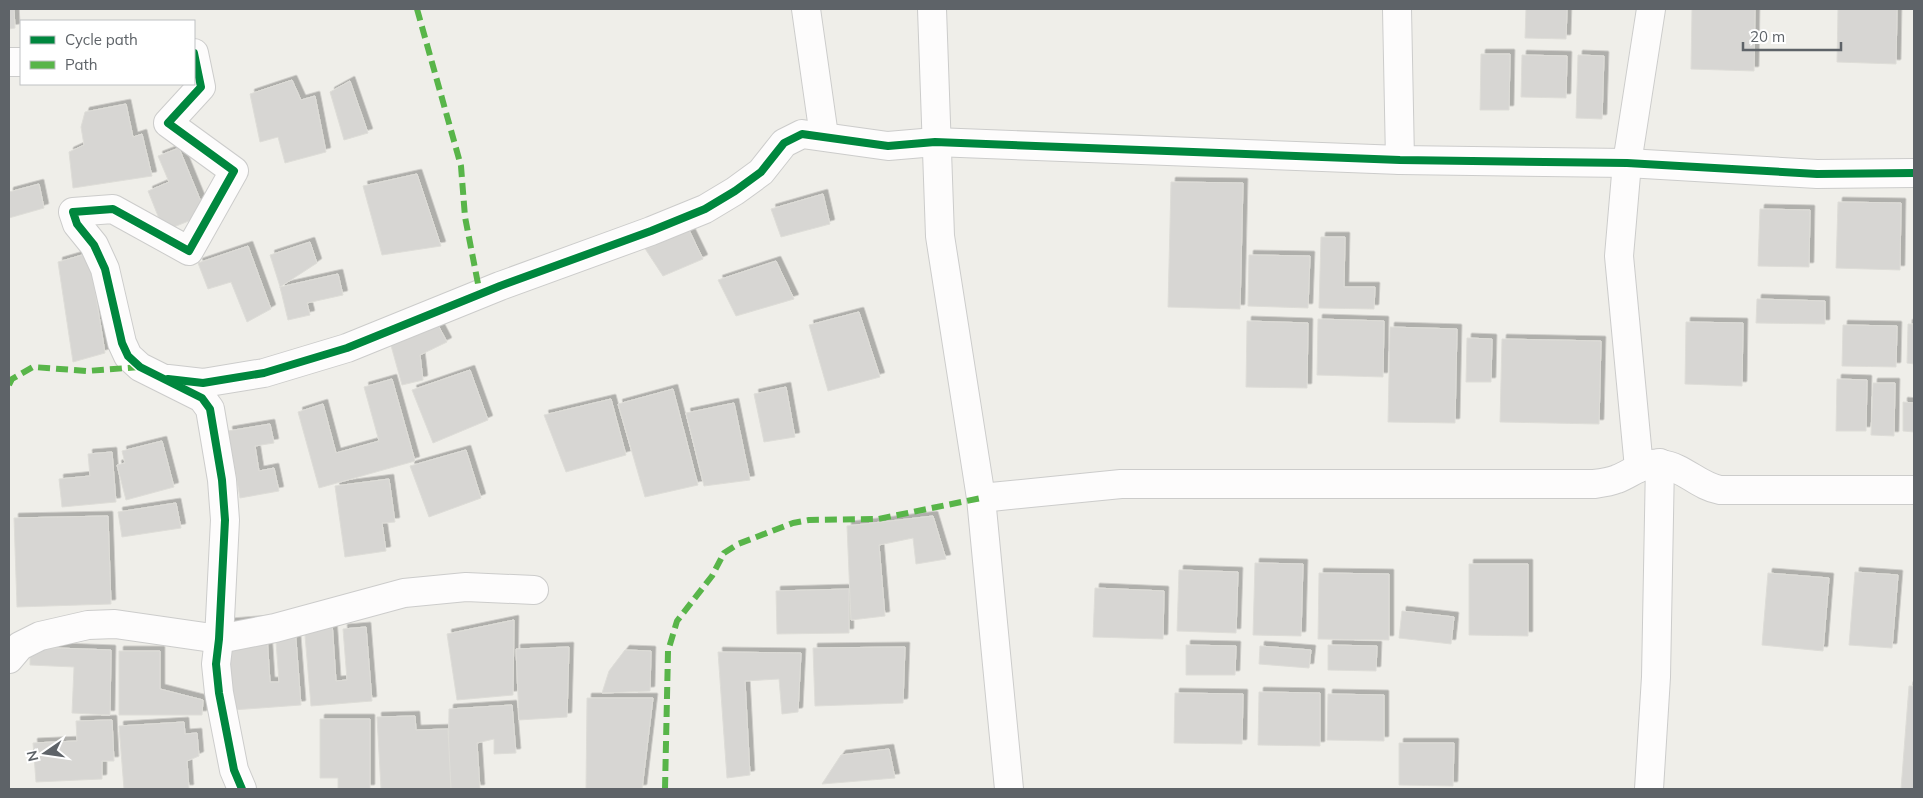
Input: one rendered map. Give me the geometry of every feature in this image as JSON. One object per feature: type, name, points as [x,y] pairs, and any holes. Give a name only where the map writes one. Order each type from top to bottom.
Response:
[{"type":"street","points":[[806,9],[824,136]]},
{"type":"street","points":[[932,9],[935,142],[940,236],[981,498],[1009,789]]},
{"type":"street","points":[[1397,9],[1400,160]]},
{"type":"street","points":[[1649,789],[1656,677],[1650,466],[1619,256],[1627,163],[1651,9]]},
{"type":"street","points":[[195,59],[200,87],[168,122],[234,171],[189,251],[113,209],[73,212],[76,224],[94,245],[105,269],[122,343],[128,356],[140,368],[168,379],[202,398],[210,409],[222,480],[225,520],[216,664],[219,693],[234,770],[242,789]]},
{"type":"street","points":[[168,379],[204,383],[264,373],[346,348],[500,286],[651,231],[706,209],[761,172],[784,143],[802,134],[888,146],[935,142],[1400,160],[1627,163],[1817,174],[1914,173]]},
{"type":"street","points":[[981,498],[1121,484],[1594,484],[1617,479],[1650,466],[1680,469],[1710,488],[1720,490],[1914,490]]},
{"type":"street","points":[[9,659],[20,646],[40,636],[88,625],[115,624],[219,639],[275,628],[404,593],[466,587],[534,590]]},
{"type":"building","points":[[9,9],[14,9],[15,28],[9,29]]},
{"type":"building","points":[[1526,9],[1567,9],[1566,39],[1525,38]]},
{"type":"building","points":[[1692,9],[1755,9],[1754,71],[1691,69]]},
{"type":"building","points":[[1838,9],[1897,9],[1896,64],[1837,62]]},
{"type":"building","points":[[1481,54],[1510,54],[1509,110],[1480,110]]},
{"type":"building","points":[[1522,55],[1567,56],[1566,98],[1521,97]]},
{"type":"building","points":[[1578,55],[1604,56],[1602,119],[1576,118]]},
{"type":"building","points":[[292,80],[301,100],[315,96],[326,152],[285,163],[278,137],[260,142],[250,94]]},
{"type":"building","points":[[350,81],[368,133],[344,140],[330,92]]},
{"type":"building","points":[[126,104],[133,137],[142,134],[152,176],[73,188],[69,152],[84,145],[81,127],[85,112]]},
{"type":"building","points":[[179,148],[206,214],[164,231],[148,191],[169,182],[158,156]]},
{"type":"building","points":[[417,174],[441,246],[382,255],[363,186]]},
{"type":"building","points":[[1171,182],[1243,183],[1240,309],[1168,307]]},
{"type":"building","points":[[39,184],[44,208],[9,218],[9,192]]},
{"type":"building","points":[[823,194],[830,224],[781,237],[771,209]]},
{"type":"building","points":[[1838,202],[1901,203],[1900,270],[1836,268]]},
{"type":"building","points":[[1760,209],[1810,210],[1809,267],[1758,266]]},
{"type":"building","points":[[688,228],[703,259],[663,276],[642,244]]},
{"type":"building","points":[[1321,237],[1345,237],[1344,287],[1375,287],[1374,309],[1319,308]]},
{"type":"building","points":[[310,242],[317,263],[280,287],[270,255]]},
{"type":"building","points":[[248,246],[271,309],[247,322],[231,282],[208,289],[198,263]]},
{"type":"building","points":[[89,253],[105,353],[73,362],[58,262]]},
{"type":"building","points":[[1249,255],[1310,256],[1308,308],[1248,306]]},
{"type":"building","points":[[776,261],[794,299],[736,316],[718,280]]},
{"type":"building","points":[[338,274],[343,295],[307,303],[310,315],[288,320],[280,287]]},
{"type":"building","points":[[1757,299],[1825,301],[1825,324],[1756,323]]},
{"type":"building","points":[[859,312],[880,377],[828,391],[809,325]]},
{"type":"building","points":[[1318,319],[1384,321],[1383,377],[1317,375]]},
{"type":"building","points":[[1247,321],[1308,323],[1307,388],[1246,387]]},
{"type":"building","points":[[1686,322],[1743,323],[1742,386],[1685,384]]},
{"type":"building","points":[[437,323],[447,342],[420,355],[423,380],[402,385],[390,342]]},
{"type":"building","points":[[1908,324],[1914,324],[1914,364],[1907,363]]},
{"type":"building","points":[[1843,325],[1897,326],[1896,367],[1842,366]]},
{"type":"building","points":[[1390,327],[1457,329],[1455,423],[1388,422]]},
{"type":"building","points":[[1467,338],[1492,339],[1491,382],[1466,382]]},
{"type":"building","points":[[1502,339],[1601,341],[1599,424],[1500,422]]},
{"type":"building","points":[[470,370],[488,420],[433,443],[412,390]]},
{"type":"building","points":[[392,379],[415,461],[319,488],[298,412],[323,404],[336,453],[379,441],[364,387]]},
{"type":"building","points":[[1837,379],[1867,380],[1866,431],[1836,431]]},
{"type":"building","points":[[1873,383],[1895,383],[1894,436],[1871,435]]},
{"type":"building","points":[[786,387],[795,437],[764,442],[754,394]]},
{"type":"building","points":[[673,389],[698,485],[645,497],[618,404]]},
{"type":"building","points":[[611,399],[626,455],[566,472],[544,415]]},
{"type":"building","points":[[1903,402],[1914,403],[1914,432],[1903,431]]},
{"type":"building","points":[[734,403],[750,480],[704,486],[686,413]]},
{"type":"building","points":[[270,424],[274,443],[255,446],[259,471],[274,468],[279,491],[240,498],[228,431]]},
{"type":"building","points":[[162,441],[174,487],[126,500],[117,465],[125,463],[122,451]]},
{"type":"building","points":[[466,450],[481,498],[429,517],[410,466]]},
{"type":"building","points":[[112,452],[116,502],[62,507],[59,479],[90,476],[88,454]]},
{"type":"building","points":[[389,479],[395,522],[382,523],[386,551],[345,557],[335,486]]},
{"type":"building","points":[[176,503],[181,528],[122,537],[118,512]]},
{"type":"building","points":[[108,516],[111,604],[17,607],[14,518]]},
{"type":"building","points":[[933,516],[946,559],[916,564],[913,538],[879,545],[885,616],[851,620],[847,526]]},
{"type":"building","points":[[1255,563],[1303,564],[1301,636],[1253,635]]},
{"type":"building","points":[[1469,564],[1528,564],[1528,636],[1469,635]]},
{"type":"building","points":[[1179,570],[1238,572],[1236,633],[1177,631]]},
{"type":"building","points":[[1855,572],[1898,575],[1892,648],[1849,645]]},
{"type":"building","points":[[1319,573],[1389,574],[1389,640],[1318,639]]},
{"type":"building","points":[[1768,573],[1829,578],[1823,651],[1762,645]]},
{"type":"building","points":[[1095,588],[1164,591],[1163,639],[1093,637]]},
{"type":"building","points":[[849,589],[849,633],[777,634],[776,591]]},
{"type":"building","points":[[1402,611],[1454,617],[1451,644],[1399,638]]},
{"type":"building","points":[[266,620],[270,682],[279,682],[275,628],[295,627],[301,705],[233,710],[227,623]]},
{"type":"building","points":[[514,620],[513,695],[457,700],[447,634]]},
{"type":"building","points":[[332,622],[336,681],[347,680],[343,629],[366,627],[372,701],[311,706],[304,624]]},
{"type":"building","points":[[1186,645],[1236,646],[1235,675],[1186,675]]},
{"type":"building","points":[[1328,645],[1377,646],[1376,671],[1328,670]]},
{"type":"building","points":[[1260,646],[1311,650],[1309,668],[1259,664]]},
{"type":"building","points":[[30,647],[111,650],[110,715],[72,713],[74,667],[30,665]]},
{"type":"building","points":[[569,647],[567,717],[519,720],[516,649]]},
{"type":"building","points":[[905,647],[903,703],[815,706],[813,648]]},
{"type":"building","points":[[625,650],[651,651],[650,691],[602,693],[609,671]]},
{"type":"building","points":[[119,651],[160,651],[160,689],[203,700],[202,715],[119,715]]},
{"type":"building","points":[[718,652],[801,653],[798,712],[782,714],[779,679],[745,681],[750,775],[727,778]]},
{"type":"building","points":[[1909,686],[1914,686],[1914,789],[1901,789]]},
{"type":"building","points":[[1259,692],[1320,693],[1320,746],[1258,745]]},
{"type":"building","points":[[1175,693],[1243,694],[1242,744],[1174,743]]},
{"type":"building","points":[[1328,694],[1384,695],[1384,741],[1327,740]]},
{"type":"building","points":[[587,698],[653,698],[642,789],[586,789]]},
{"type":"building","points":[[512,705],[516,753],[494,754],[494,739],[477,743],[480,789],[448,789],[449,709]]},
{"type":"building","points":[[415,716],[416,730],[448,729],[451,789],[381,789],[377,717]]},
{"type":"building","points":[[320,719],[370,719],[370,789],[338,789],[338,778],[320,778]]},
{"type":"building","points":[[112,720],[114,761],[102,761],[102,779],[36,782],[33,743],[77,741],[76,721]]},
{"type":"building","points":[[184,722],[185,734],[197,733],[199,756],[187,761],[189,789],[124,789],[119,726]]},
{"type":"building","points":[[1399,743],[1454,743],[1453,786],[1399,785]]},
{"type":"building","points":[[889,749],[895,778],[822,784],[841,755]]},
{"type":"marked path","points":[[417,9],[461,166],[465,217],[480,294]]},
{"type":"marked path","points":[[9,385],[12,379],[33,367],[87,371],[140,367]]},
{"type":"marked path","points":[[665,789],[668,651],[677,621],[712,576],[724,553],[738,544],[793,523],[809,520],[878,519],[981,498]]},
{"type":"cycle path","points":[[195,58],[201,87],[168,123],[234,171],[189,251],[113,209],[73,212],[77,224],[94,245],[105,269],[122,343],[128,356],[140,367],[202,398],[210,409],[222,480],[225,520],[216,664],[219,693],[234,770],[242,789]]},
{"type":"cycle path","points":[[168,379],[203,383],[264,373],[347,348],[500,286],[651,231],[705,209],[735,191],[761,172],[784,143],[802,134],[888,146],[935,142],[1400,160],[1627,163],[1817,174],[1914,173]]}]
